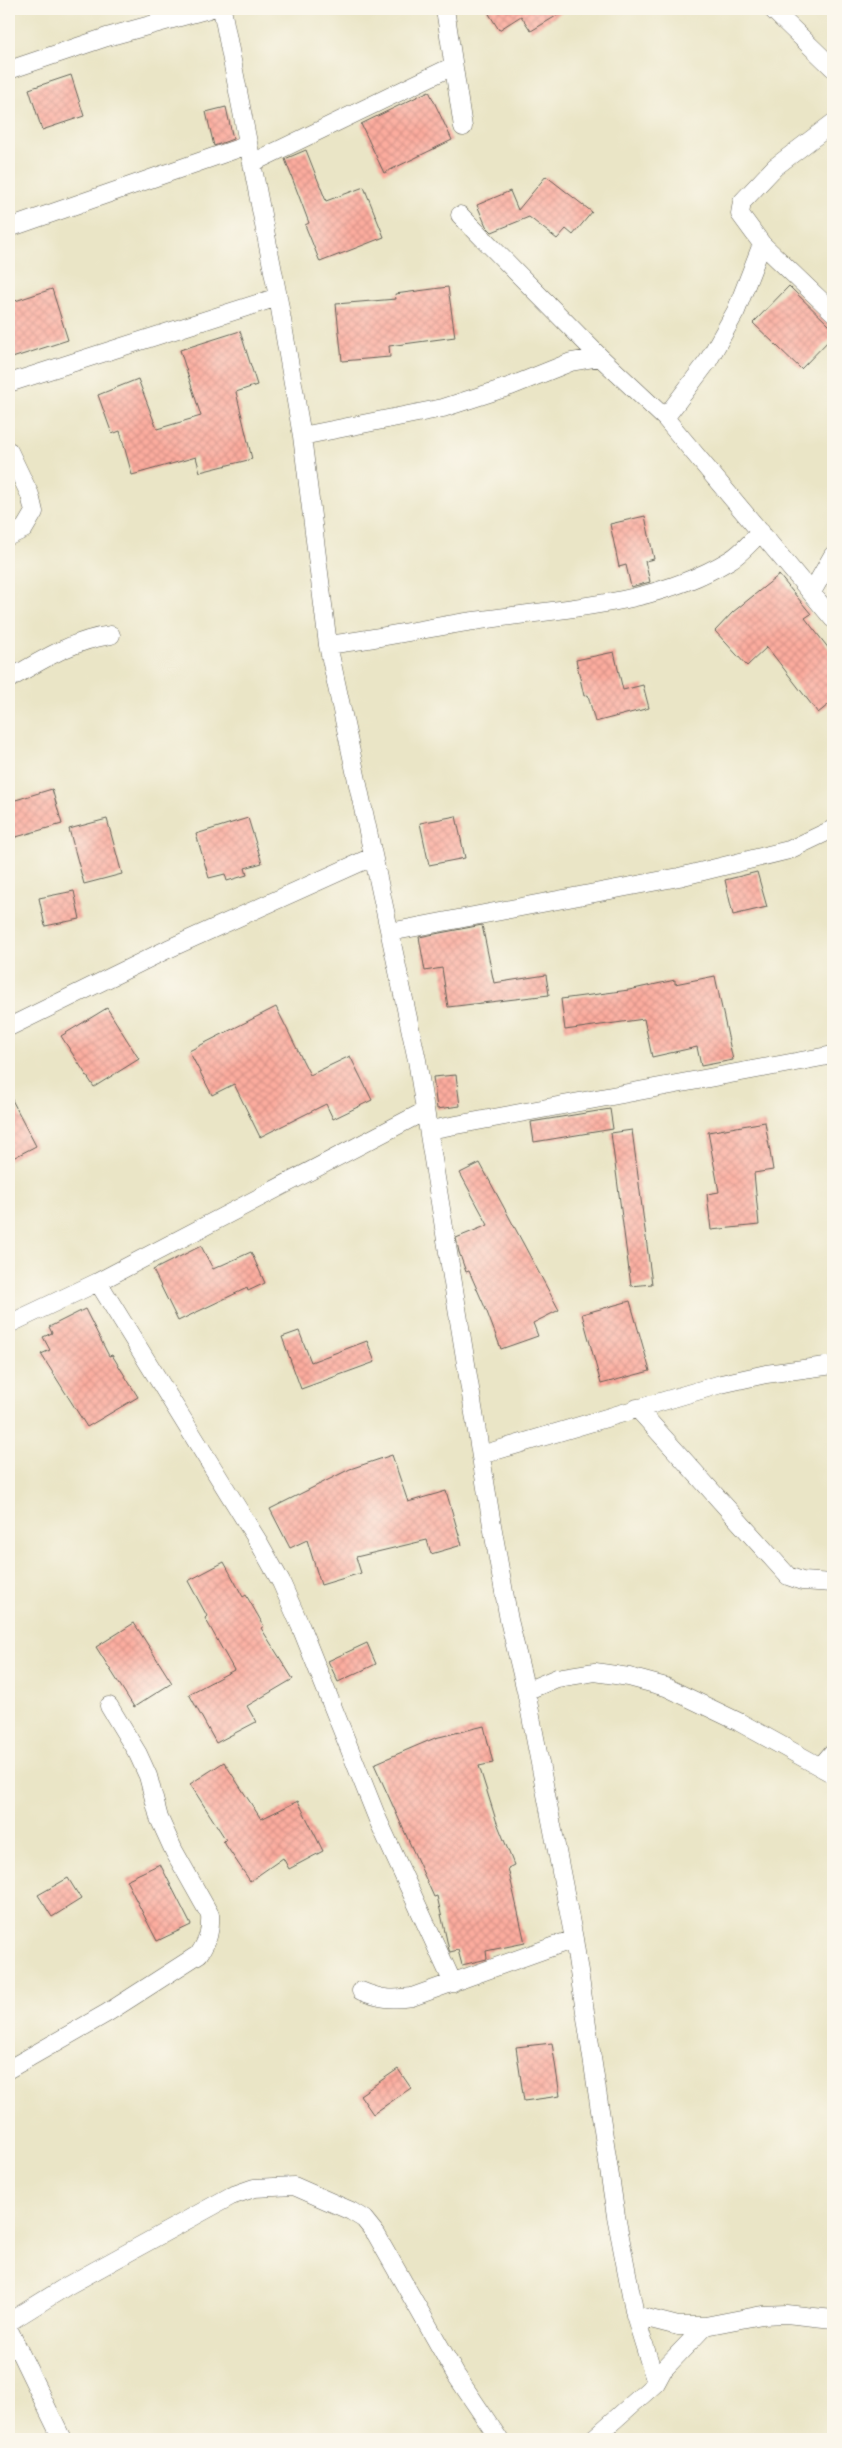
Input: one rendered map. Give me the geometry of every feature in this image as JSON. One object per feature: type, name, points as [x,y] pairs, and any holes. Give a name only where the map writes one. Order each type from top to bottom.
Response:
[{"type":"street","points":[[9,70],[107,37],[209,9]]},
{"type":"street","points":[[222,9],[278,297],[302,436],[328,645],[417,1060],[509,1620],[526,1691],[574,1939],[616,2216],[635,2315],[656,2383]]},
{"type":"street","points":[[445,9],[463,127]]},
{"type":"street","points":[[772,9],[833,68]]},
{"type":"street","points":[[252,164],[453,66]]},
{"type":"street","points":[[833,123],[775,167],[742,202],[740,214],[762,244],[833,312]]},
{"type":"street","points":[[9,228],[248,145]]},
{"type":"street","points":[[460,215],[600,357],[665,418],[833,619]]},
{"type":"street","points":[[665,418],[708,361],[736,311],[762,244]]},
{"type":"street","points":[[9,383],[278,297]]},
{"type":"street","points":[[302,436],[443,408],[512,386],[571,362],[600,357]]},
{"type":"street","points":[[9,451],[30,495],[34,512],[24,529],[9,536]]},
{"type":"street","points":[[328,645],[474,620],[589,607],[641,597],[691,581],[732,559],[761,532]]},
{"type":"street","points":[[812,592],[833,556]]},
{"type":"street","points":[[9,679],[76,643],[92,637],[111,635]]},
{"type":"street","points":[[390,932],[679,877],[789,850],[833,829]]},
{"type":"street","points":[[9,1027],[168,949],[372,857]]},
{"type":"street","points":[[429,1130],[833,1055]]},
{"type":"street","points":[[9,1324],[98,1282],[425,1111]]},
{"type":"street","points":[[98,1282],[258,1541],[281,1582],[378,1820],[453,1983]]},
{"type":"street","points":[[481,1455],[637,1408],[766,1374],[833,1365]]},
{"type":"street","points":[[637,1408],[782,1571],[788,1576],[802,1580],[833,1583]]},
{"type":"street","points":[[526,1691],[558,1678],[595,1672],[629,1677],[666,1687],[739,1722],[827,1770],[833,1752]]},
{"type":"street","points":[[9,2069],[107,2013],[199,1954],[207,1942],[211,1926],[210,1915],[174,1852],[158,1818],[148,1776],[138,1754],[109,1706]]},
{"type":"street","points":[[361,1991],[378,1998],[392,2000],[412,1997],[574,1939]]},
{"type":"street","points":[[9,2322],[68,2286],[231,2196],[254,2188],[294,2186],[351,2211],[364,2219],[376,2234],[456,2375],[499,2439]]},
{"type":"street","points":[[635,2315],[678,2326],[705,2326],[762,2315],[786,2314],[833,2319]]},
{"type":"street","points":[[593,2439],[656,2383],[663,2370],[705,2326]]},
{"type":"street","points":[[9,2330],[62,2439]]},
{"type":"building","points":[[486,9],[568,9],[531,31],[521,16],[499,30]]},
{"type":"building","points":[[71,75],[84,116],[42,130],[29,89]]},
{"type":"building","points":[[429,91],[452,140],[384,173],[361,124]]},
{"type":"building","points":[[226,107],[233,139],[214,146],[206,112]]},
{"type":"building","points":[[306,150],[326,201],[364,187],[384,237],[320,262],[305,225],[309,223],[285,159]]},
{"type":"building","points":[[546,176],[592,212],[573,235],[566,229],[557,239],[529,217],[492,232],[486,226],[477,205],[510,191],[518,210]]},
{"type":"building","points":[[789,286],[833,329],[833,336],[801,369],[753,323]]},
{"type":"building","points":[[448,287],[455,337],[389,346],[390,357],[342,361],[336,304],[396,299],[395,294]]},
{"type":"building","points":[[52,289],[68,340],[9,359],[9,303]]},
{"type":"building","points":[[240,331],[257,385],[236,392],[252,459],[200,472],[196,457],[132,475],[120,431],[112,434],[98,395],[138,379],[157,429],[201,416],[180,350]]},
{"type":"building","points":[[645,516],[654,559],[645,561],[650,582],[631,587],[626,565],[619,567],[610,524]]},
{"type":"building","points":[[779,575],[811,614],[805,618],[833,654],[833,701],[818,713],[767,647],[747,666],[715,631],[733,612]]},
{"type":"building","points":[[614,652],[623,690],[643,685],[649,708],[595,722],[588,695],[584,696],[576,660]]},
{"type":"building","points":[[52,789],[62,824],[9,839],[9,802]]},
{"type":"building","points":[[456,816],[465,858],[429,865],[420,823]]},
{"type":"building","points":[[248,818],[262,863],[245,868],[247,875],[227,881],[225,874],[209,878],[196,834]]},
{"type":"building","points":[[107,819],[122,874],[84,884],[69,829]]},
{"type":"building","points":[[757,872],[767,907],[733,915],[725,880]]},
{"type":"building","points":[[74,891],[80,919],[45,926],[39,898]]},
{"type":"building","points":[[482,925],[494,983],[546,975],[549,995],[448,1007],[442,968],[425,971],[419,937]]},
{"type":"building","points":[[715,976],[733,1060],[701,1066],[697,1047],[652,1057],[644,1019],[565,1030],[561,999],[629,990],[675,980],[675,984]]},
{"type":"building","points":[[276,1007],[310,1075],[350,1056],[372,1100],[333,1119],[326,1104],[260,1137],[234,1084],[212,1095],[189,1051]]},
{"type":"building","points":[[107,1008],[139,1059],[94,1087],[61,1036]]},
{"type":"building","points":[[456,1075],[460,1106],[437,1109],[433,1077]]},
{"type":"building","points":[[9,1094],[36,1146],[9,1160]]},
{"type":"building","points":[[610,1109],[613,1129],[534,1142],[531,1122]]},
{"type":"building","points":[[765,1122],[773,1170],[754,1173],[759,1225],[711,1230],[707,1194],[719,1192],[708,1132]]},
{"type":"building","points":[[632,1130],[652,1284],[631,1286],[611,1133]]},
{"type":"building","points":[[480,1163],[559,1310],[533,1323],[538,1336],[501,1349],[469,1271],[466,1272],[456,1238],[488,1225],[460,1173]]},
{"type":"building","points":[[201,1246],[213,1269],[251,1252],[265,1283],[248,1291],[247,1288],[178,1321],[153,1270]]},
{"type":"building","points":[[630,1301],[650,1371],[601,1384],[582,1314]]},
{"type":"building","points":[[85,1309],[109,1356],[112,1355],[138,1397],[87,1427],[41,1354],[50,1350],[43,1337],[52,1333],[49,1327]]},
{"type":"building","points":[[299,1331],[311,1362],[367,1341],[375,1362],[301,1389],[282,1337]]},
{"type":"building","points":[[392,1455],[408,1502],[446,1491],[462,1545],[431,1554],[427,1540],[356,1557],[361,1573],[321,1585],[307,1540],[290,1548],[270,1509],[350,1469]]},
{"type":"building","points":[[224,1562],[243,1597],[246,1595],[264,1626],[261,1628],[293,1679],[247,1706],[256,1722],[216,1743],[189,1694],[234,1670],[205,1618],[207,1616],[188,1581]]},
{"type":"building","points":[[134,1623],[172,1683],[134,1707],[96,1647]]},
{"type":"building","points":[[367,1643],[376,1664],[338,1682],[328,1661]]},
{"type":"building","points":[[484,1726],[493,1763],[479,1766],[496,1820],[514,1865],[508,1868],[525,1943],[486,1951],[487,1959],[462,1965],[458,1950],[450,1952],[449,1950],[437,1896],[434,1897],[374,1764],[435,1738]]},
{"type":"building","points":[[224,1762],[261,1819],[298,1801],[323,1851],[289,1869],[283,1858],[250,1881],[223,1841],[226,1840],[190,1784]]},
{"type":"building","points":[[160,1864],[191,1925],[157,1941],[126,1880]]},
{"type":"building","points":[[68,1878],[81,1899],[52,1917],[38,1895]]},
{"type":"building","points":[[552,2043],[560,2096],[524,2101],[516,2047]]},
{"type":"building","points":[[398,2069],[411,2088],[373,2114],[360,2095]]}]
